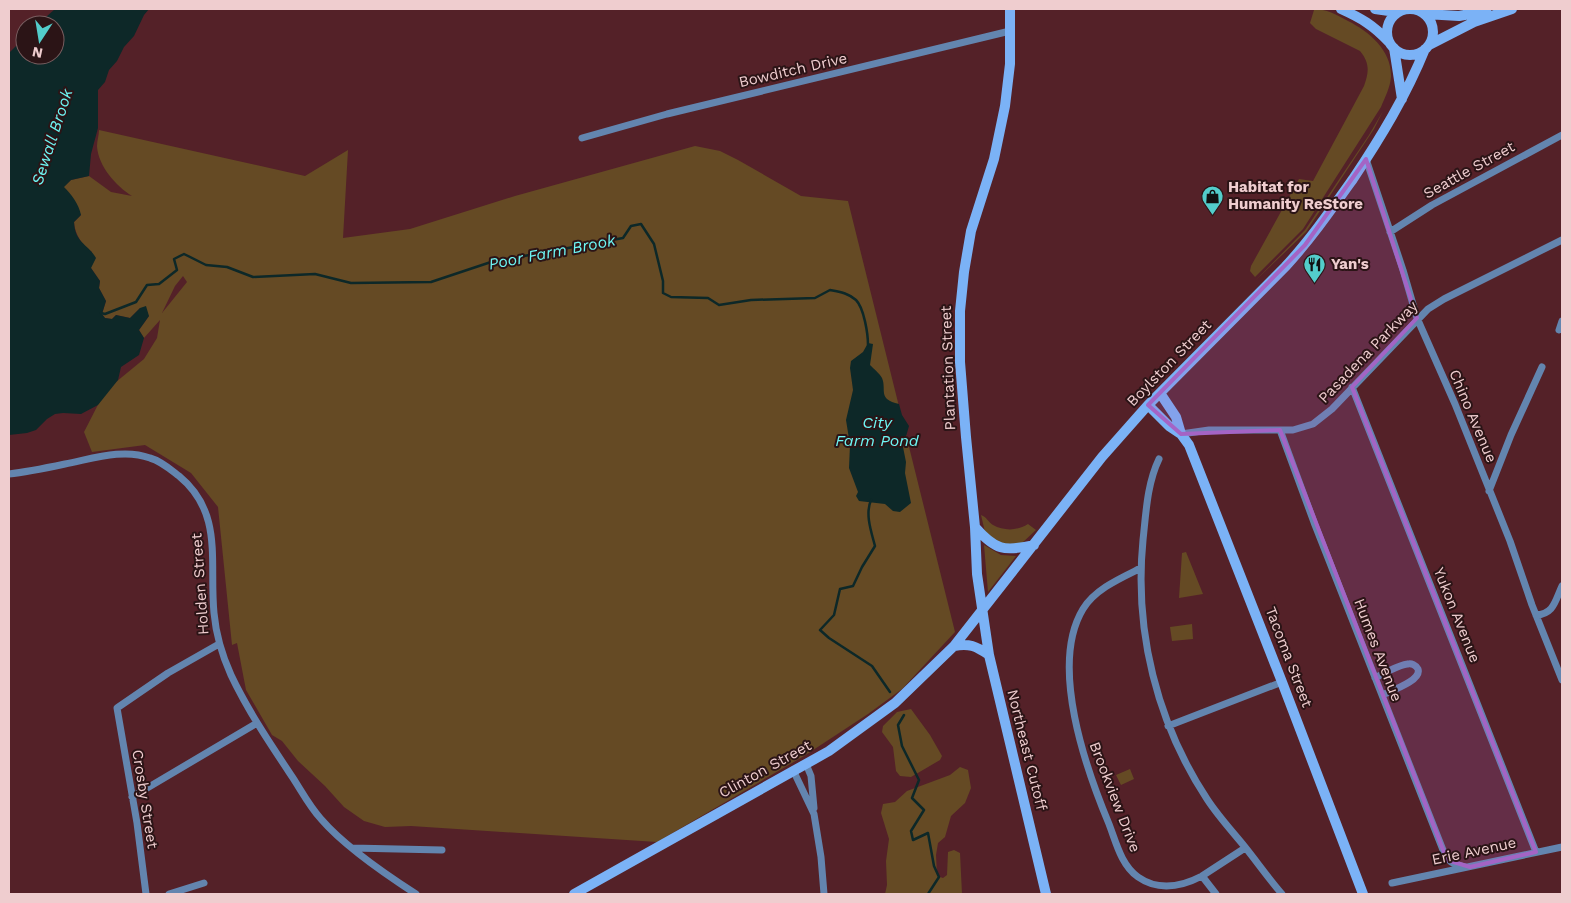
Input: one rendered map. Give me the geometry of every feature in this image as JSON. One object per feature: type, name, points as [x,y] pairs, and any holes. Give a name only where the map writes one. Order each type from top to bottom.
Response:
[{"type":"main road","name":"Plantation Street","points":[[982,611],[977,574],[975,527],[962,389],[960,340],[962,291],[971,231],[994,159],[1008,92],[1010,9]]},
{"type":"main road","points":[[1341,9],[1365,20],[1376,28],[1401,53],[1411,54],[1416,54],[1474,22],[1512,9]]},
{"type":"main road","points":[[1375,9],[1414,9],[1459,16],[1498,13]]},
{"type":"main road","points":[[1399,10],[1390,19],[1387,28],[1387,39],[1392,46],[1402,100]]},
{"type":"main road","points":[[1422,11],[1432,27],[1427,47]]},
{"type":"main road","name":"Boylston Street","points":[[954,646],[1102,457],[1148,405],[1305,245],[1366,159],[1402,100],[1427,47]]},
{"type":"main road","name":"Tacoma Street","points":[[1160,393],[1176,417],[1181,434],[1189,445],[1363,894]]},
{"type":"main road","name":"Tacoma Street","points":[[1148,405],[1169,426],[1181,434]]},
{"type":"main road","points":[[975,527],[991,544],[1002,549],[1017,549],[1034,545]]},
{"type":"main road","name":"Northeast Cutoff","points":[[982,611],[989,655],[1046,894]]},
{"type":"main road","points":[[954,646],[971,644],[989,655]]},
{"type":"main road","name":"Clinton Street","points":[[574,894],[829,751],[895,704],[954,646]]},
{"type":"street","name":"Bowditch Drive","points":[[582,138],[667,114],[1010,31]]},
{"type":"street","name":"Seattle Street","points":[[1390,232],[1432,205],[1562,135]]},
{"type":"street","name":"Chino Avenue","points":[[1366,159],[1417,318],[1455,404],[1510,541],[1536,615],[1562,680]]},
{"type":"street","name":"Pasadena Parkway","points":[[1181,434],[1209,430],[1299,429],[1313,424],[1326,415],[1417,318],[1444,299],[1562,240]]},
{"type":"street","points":[[1559,330],[1562,321]]},
{"type":"street","points":[[1489,491],[1511,435],[1542,367]]},
{"type":"street","name":"Yukon Avenue","points":[[1352,387],[1536,852]]},
{"type":"street","name":"Humes Avenue","points":[[1280,430],[1315,525],[1447,860],[1465,867]]},
{"type":"street","name":"Holden Street","points":[[9,474],[102,456],[126,454],[150,457],[169,468],[189,484],[207,512],[213,547],[215,623],[220,644],[238,689],[257,723],[321,820],[352,848],[412,893]]},
{"type":"street","points":[[1159,459],[1154,469],[1148,495],[1140,594],[1144,630],[1168,726],[1207,799],[1282,894]]},
{"type":"street","name":"Brookview Drive","points":[[1141,568],[1096,594],[1086,604],[1075,624],[1070,649],[1069,665],[1078,736],[1097,795],[1120,855],[1131,871],[1142,879],[1166,886],[1182,885],[1202,876],[1245,848]]},
{"type":"street","points":[[1536,615],[1544,614],[1551,610],[1562,586]]},
{"type":"street","name":"Crosby Street","points":[[146,894],[137,823],[117,708],[168,673],[220,644]]},
{"type":"street","points":[[1375,678],[1405,664],[1417,667],[1416,676],[1411,682],[1382,695]]},
{"type":"street","points":[[1168,726],[1282,682]]},
{"type":"street","points":[[132,797],[257,723]]},
{"type":"street","points":[[806,764],[811,776],[824,894]]},
{"type":"street","points":[[794,772],[810,803],[815,821]]},
{"type":"street","name":"Erie Avenue","points":[[1392,883],[1562,847]]},
{"type":"street","points":[[352,848],[442,850]]},
{"type":"street","points":[[1202,876],[1216,894]]},
{"type":"street","points":[[169,894],[204,882]]},
{"type":"highlighted area","points":[[1366,159],[1417,318],[1352,387],[1536,852],[1470,867],[1447,860],[1280,430],[1181,434],[1148,405],[1305,245]]},
{"type":"shaded area","points":[[1312,9],[1335,14],[1356,25],[1372,37],[1388,59],[1391,77],[1381,107],[1303,229],[1255,277],[1250,271],[1251,266],[1299,179],[1313,181],[1364,86],[1367,76],[1366,60],[1360,51],[1316,29],[1310,23],[1314,10]]},
{"type":"shaded area","points":[[1383,111],[1374,129],[1306,232],[1256,280],[1305,230]]},
{"type":"shaded area","points":[[99,130],[305,176],[348,150],[343,238],[410,229],[515,196],[695,146],[720,151],[801,196],[848,201],[955,632],[902,689],[868,714],[804,756],[657,842],[411,826],[385,827],[364,821],[344,807],[298,761],[282,741],[272,735],[246,690],[237,643],[232,645],[218,507],[191,473],[145,445],[92,452],[84,432],[105,391],[144,359],[157,338],[160,320],[144,338],[139,330],[149,316],[140,308],[130,318],[116,315],[112,319],[105,318],[102,314],[106,301],[99,288],[100,281],[91,268],[92,252],[80,239],[75,227],[74,222],[81,215],[63,187],[71,180],[89,176],[111,192],[132,196],[114,181],[104,168],[97,146]],"holes":[[[183,276],[187,282],[162,313],[175,286]]]},
{"type":"shaded area","points":[[981,515],[993,525],[1002,528],[1015,529],[1028,524],[1036,530],[1022,543],[1013,546],[998,543],[985,532]]},
{"type":"shaded area","points":[[984,545],[1001,555],[1016,556],[988,592]]},
{"type":"shaded area","points":[[1186,552],[1203,594],[1179,598],[1182,553]]},
{"type":"shaded area","points":[[1192,624],[1193,639],[1172,641],[1170,627]]},
{"type":"shaded area","points":[[911,709],[930,735],[942,756],[940,760],[911,777],[900,776],[896,771],[893,747],[882,732],[883,726],[897,712]]},
{"type":"shaded area","points":[[960,767],[968,770],[971,788],[965,803],[951,816],[945,837],[938,843],[936,855],[937,876],[943,878],[947,875],[948,852],[954,850],[960,853],[962,894],[885,894],[889,839],[881,813],[883,804],[895,802],[907,791],[950,775]]},
{"type":"shaded area","points":[[1130,769],[1134,779],[1121,785],[1116,775]]},
{"type":"water","name":"Sewall Brook","points":[[55,9],[149,9],[134,36],[124,47],[117,61],[109,70],[105,82],[98,90],[98,128],[91,154],[89,176],[71,180],[64,187],[80,211],[81,215],[74,222],[77,235],[96,258],[91,268],[100,281],[99,288],[106,301],[102,314],[105,318],[112,319],[116,315],[130,318],[140,308],[146,306],[149,316],[139,330],[144,338],[139,355],[121,367],[118,380],[98,405],[81,414],[55,414],[36,430],[9,435],[9,53],[15,47],[15,65],[65,65],[65,15],[48,15]]},
{"type":"water","name":"City Farm Pond","points":[[868,343],[873,344],[870,365],[882,378],[885,397],[899,404],[902,415],[909,426],[903,447],[906,462],[905,473],[911,503],[900,512],[893,511],[885,504],[859,501],[856,496],[858,492],[849,468],[850,445],[846,420],[853,390],[851,361],[863,352]]},
{"type":"waterway","name":"Poor Farm Brook","points":[[101,313],[105,314],[136,302],[147,285],[159,284],[177,270],[174,259],[184,254],[206,265],[227,267],[253,277],[315,274],[351,283],[431,282],[491,262],[623,238],[631,226],[641,224],[654,244],[663,281],[663,293],[671,297],[708,298],[719,305],[751,300],[815,298],[830,290],[841,292],[847,294],[859,304],[865,321],[868,345]]},
{"type":"waterway","name":"Poor Farm Brook","points":[[871,500],[869,505],[870,529],[875,546],[853,586],[840,589],[834,615],[820,630],[872,666],[890,692]]},
{"type":"waterway","name":"Poor Farm Brook","points":[[904,715],[898,725],[902,746],[919,780],[912,798],[924,810],[911,831],[913,840],[928,833],[934,866],[939,877],[928,894]]},
{"type":"place","name":"Habitat for Humanity ReStore","points":[[1212,215]]},
{"type":"place","name":"Yan's","points":[[1315,283]]}]
